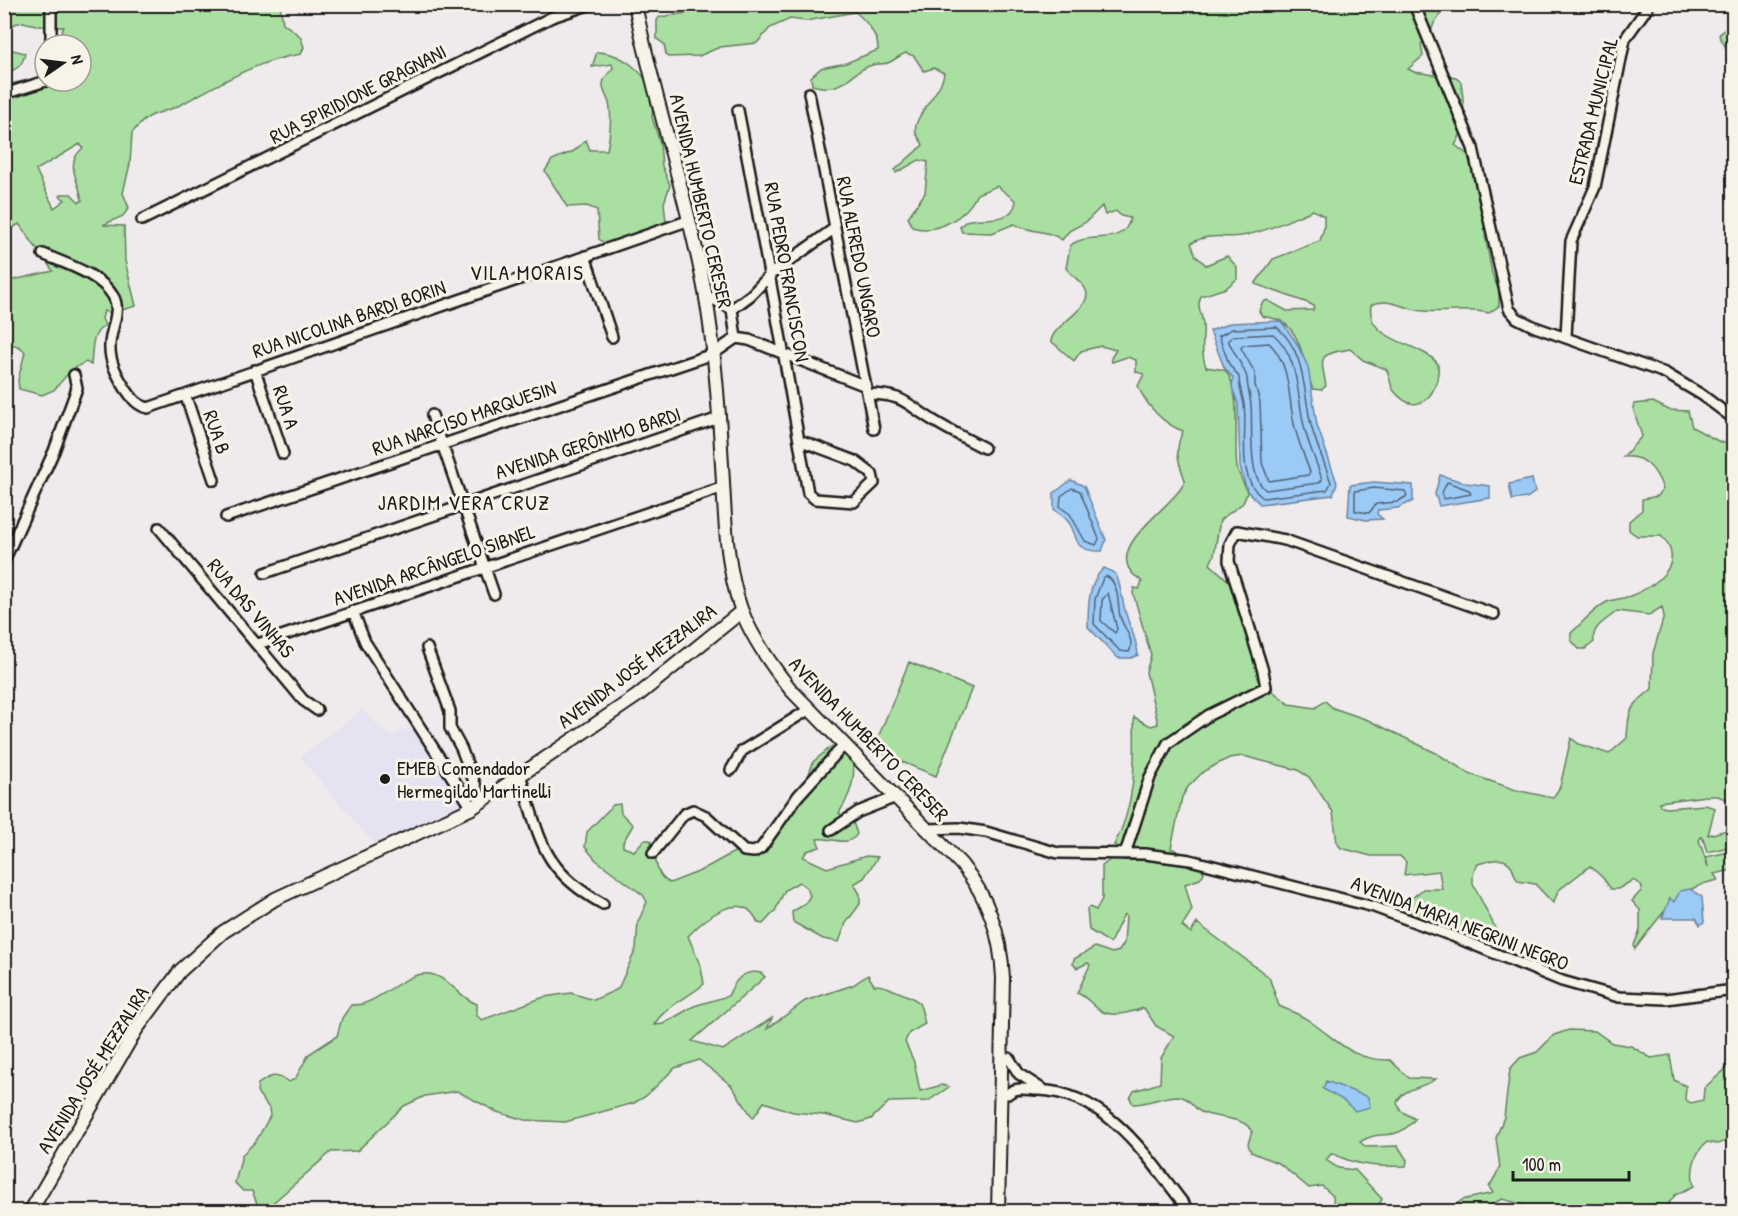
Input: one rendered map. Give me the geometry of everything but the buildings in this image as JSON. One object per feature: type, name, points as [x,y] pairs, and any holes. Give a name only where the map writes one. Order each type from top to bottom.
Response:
[{"type":"main road","name":"AVENIDA HUMBERTO CERESER","points":[[635,4],[690,220],[705,295],[713,354],[731,568],[742,611],[771,665],[808,710],[896,796],[961,864],[983,894],[994,921],[1009,997],[998,1212]]},
{"type":"main road","name":"AVENIDA JOSÉ MEZZALIRA","points":[[30,1212],[136,1030],[189,962],[224,932],[274,899],[477,805],[637,696],[742,611]]},
{"type":"street","points":[[51,4],[51,33]]},
{"type":"street","name":"RUA SPIRIDIONE GRAGNANI","points":[[142,220],[552,16],[591,4]]},
{"type":"street","points":[[1414,4],[1473,148],[1490,214],[1509,309],[1517,318],[1665,373],[1702,395],[1734,419]]},
{"type":"street","name":"ESTRADA MUNICIPAL","points":[[1566,337],[1571,241],[1595,187],[1626,39],[1650,4]]},
{"type":"street","points":[[4,94],[33,85]]},
{"type":"street","name":"RUA ALFREDO UNGARO","points":[[809,93],[874,429]]},
{"type":"street","name":"RUA PEDRO FRANCISCON","points":[[738,110],[771,274],[784,354],[808,493],[812,498],[854,502],[874,483],[872,474],[855,461],[799,440]]},
{"type":"street","name":"RUA NICOLINA BARDI BORIN","points":[[43,254],[84,272],[108,288],[117,306],[110,344],[114,368],[135,402],[148,408],[186,397],[255,370],[690,220]]},
{"type":"street","points":[[732,309],[751,295],[771,274],[836,228]]},
{"type":"street","points":[[585,256],[612,337]]},
{"type":"street","points":[[705,295],[732,309]]},
{"type":"street","points":[[732,309],[736,338],[784,354],[867,390],[893,395],[904,400],[933,421],[984,448]]},
{"type":"street","name":"RUA NARCISO MARQUESIN","points":[[226,518],[713,354],[736,338]]},
{"type":"street","name":"RUA A","points":[[255,370],[283,454]]},
{"type":"street","points":[[4,561],[22,527],[70,409],[77,388],[74,375]]},
{"type":"street","name":"RUA B","points":[[186,397],[214,480]]},
{"type":"street","points":[[432,415],[494,594]]},
{"type":"street","name":"AVENIDA GERÔNIMO BARDI","points":[[265,573],[719,418]]},
{"type":"street","name":"AVENIDA ARCÂNGELO SIBNEL","points":[[258,644],[724,487]]},
{"type":"street","name":"RUA DAS VINHAS","points":[[159,528],[303,700],[317,710]]},
{"type":"street","points":[[1125,854],[1150,777],[1168,743],[1209,715],[1266,687],[1229,561],[1230,544],[1237,531],[1284,540],[1494,614]]},
{"type":"street","points":[[353,611],[365,642],[477,805]]},
{"type":"street","points":[[427,648],[450,711],[450,729],[461,748],[477,805]]},
{"type":"street","points":[[731,770],[742,751],[808,710]]},
{"type":"street","points":[[653,854],[684,814],[693,810],[706,816],[744,851],[749,853],[761,848],[798,796],[844,745]]},
{"type":"street","points":[[520,776],[549,861],[575,888],[603,904]]},
{"type":"street","points":[[831,830],[858,812],[896,796]]},
{"type":"street","name":"AVENIDA MARIA NEGRINI NEGRO","points":[[928,829],[959,828],[986,832],[1058,853],[1125,854],[1190,860],[1330,894],[1449,934],[1562,981],[1619,997],[1666,999],[1734,990]]},
{"type":"street","points":[[1006,1066],[1044,1090]]},
{"type":"street","points":[[1006,1088],[1044,1090],[1073,1096],[1098,1108],[1133,1142],[1190,1212]]},
{"type":"shaded area","name":"EMEB Comendador Hermegildo Martinelli","points":[[362,710],[390,736],[415,725],[465,801],[459,807],[374,844],[300,757]]},
{"type":"green space","points":[[719,4],[1430,4],[1442,12],[1434,23],[1428,40],[1421,44],[1423,56],[1408,69],[1414,72],[1456,78],[1461,82],[1464,107],[1463,124],[1455,145],[1469,156],[1486,204],[1485,235],[1492,273],[1499,291],[1499,306],[1489,313],[1479,311],[1435,312],[1411,309],[1388,302],[1371,305],[1371,317],[1376,327],[1396,340],[1430,356],[1438,364],[1436,384],[1426,399],[1419,403],[1403,400],[1392,389],[1386,369],[1363,360],[1350,349],[1331,353],[1323,358],[1326,386],[1321,390],[1313,389],[1299,343],[1289,327],[1277,319],[1262,316],[1259,311],[1262,303],[1267,300],[1287,311],[1313,310],[1314,306],[1308,303],[1255,284],[1273,259],[1320,241],[1324,228],[1324,216],[1313,210],[1252,234],[1212,237],[1191,243],[1196,256],[1206,265],[1227,256],[1237,267],[1237,279],[1226,288],[1201,296],[1199,303],[1206,367],[1225,370],[1234,390],[1237,467],[1247,493],[1243,503],[1220,520],[1214,555],[1210,564],[1232,584],[1270,689],[1289,704],[1315,708],[1325,701],[1333,708],[1368,720],[1436,753],[1470,774],[1516,790],[1553,798],[1560,787],[1571,738],[1579,744],[1609,754],[1627,738],[1628,721],[1632,709],[1652,689],[1653,653],[1664,616],[1662,607],[1649,615],[1617,611],[1597,628],[1594,642],[1585,649],[1579,649],[1571,640],[1571,633],[1598,608],[1607,602],[1630,596],[1650,586],[1658,580],[1670,564],[1671,555],[1661,536],[1637,536],[1629,530],[1629,521],[1642,510],[1642,499],[1658,496],[1663,489],[1657,475],[1649,465],[1638,458],[1623,457],[1642,436],[1633,408],[1634,404],[1653,402],[1669,410],[1688,411],[1692,427],[1720,442],[1733,445],[1733,823],[1730,801],[1718,796],[1659,802],[1660,806],[1666,808],[1705,805],[1715,808],[1708,835],[1732,829],[1733,846],[1707,852],[1703,839],[1701,837],[1699,840],[1708,867],[1706,857],[1733,851],[1733,870],[1714,874],[1718,880],[1703,884],[1679,897],[1661,915],[1635,949],[1634,945],[1640,930],[1640,910],[1632,901],[1641,891],[1642,886],[1633,880],[1618,889],[1611,889],[1590,866],[1559,890],[1553,903],[1535,884],[1518,881],[1509,863],[1496,860],[1478,864],[1473,874],[1473,884],[1502,941],[1499,943],[1484,941],[1446,927],[1427,924],[1409,911],[1406,903],[1423,889],[1442,889],[1439,871],[1404,875],[1406,862],[1400,856],[1371,856],[1341,848],[1337,843],[1333,812],[1309,777],[1298,770],[1243,756],[1229,758],[1204,771],[1188,787],[1182,797],[1171,848],[1199,862],[1204,873],[1200,879],[1185,884],[1192,910],[1182,926],[1191,933],[1197,923],[1269,977],[1279,1006],[1308,1020],[1346,1048],[1365,1057],[1390,1060],[1409,1078],[1436,1079],[1408,1091],[1400,1098],[1397,1103],[1401,1111],[1415,1119],[1407,1127],[1394,1134],[1375,1136],[1360,1142],[1366,1147],[1398,1146],[1407,1160],[1406,1166],[1368,1165],[1350,1161],[1332,1153],[1326,1160],[1338,1168],[1355,1170],[1382,1199],[1374,1208],[1361,1211],[1334,1211],[1333,1196],[1322,1186],[1309,1188],[1280,1164],[1251,1152],[1248,1144],[1252,1131],[1243,1123],[1201,1112],[1188,1100],[1178,1096],[1133,1104],[1130,1098],[1134,1091],[1160,1083],[1161,1058],[1174,1036],[1156,1026],[1144,1008],[1122,1014],[1106,1013],[1077,993],[1090,965],[1088,963],[1077,968],[1073,964],[1074,959],[1095,947],[1112,953],[1119,951],[1124,943],[1126,916],[1124,914],[1110,943],[1089,930],[1087,909],[1089,907],[1096,910],[1102,899],[1102,866],[1120,852],[1120,848],[1114,845],[1127,814],[1133,783],[1134,717],[1151,726],[1158,724],[1146,672],[1151,655],[1133,593],[1134,588],[1139,589],[1142,582],[1132,573],[1127,561],[1129,549],[1136,536],[1171,500],[1185,480],[1178,456],[1183,431],[1162,419],[1146,400],[1138,386],[1144,374],[1136,372],[1136,360],[1127,357],[1112,362],[1111,358],[1116,350],[1101,346],[1081,351],[1074,361],[1051,341],[1054,334],[1079,310],[1087,297],[1084,287],[1066,268],[1070,246],[1077,241],[1121,233],[1127,227],[1130,218],[1121,216],[1116,211],[1105,215],[1102,206],[1086,222],[1069,231],[1062,240],[1050,234],[1014,224],[992,233],[962,232],[960,227],[966,221],[1003,217],[1014,209],[1016,201],[997,186],[977,194],[966,210],[951,222],[932,228],[912,227],[908,217],[925,193],[928,162],[919,160],[896,173],[895,170],[923,145],[916,133],[918,120],[938,88],[944,73],[934,68],[924,71],[914,56],[906,53],[888,63],[874,64],[864,68],[839,85],[823,87],[812,85],[811,77],[821,68],[846,63],[878,50],[871,29],[855,12],[806,21],[790,19],[770,28],[757,43],[720,47],[699,56],[668,57],[664,44],[657,39],[657,20],[660,17],[707,10]]},
{"type":"green space","points":[[6,5],[280,5],[283,23],[300,36],[304,47],[301,54],[254,67],[174,108],[151,116],[132,133],[130,164],[123,193],[129,208],[123,216],[103,225],[124,226],[125,261],[136,306],[111,313],[104,311],[102,319],[105,325],[95,338],[91,365],[86,362],[72,369],[54,390],[42,395],[19,389],[18,380],[25,352],[20,347],[5,342],[4,282],[53,271],[19,224],[5,233],[5,84],[33,79],[33,93],[93,93],[93,33],[61,33],[64,27],[40,26],[23,22],[5,26]],"holes":[[[80,144],[83,148],[77,154],[73,167],[82,201],[79,202],[71,194],[62,194],[60,196],[65,200],[54,208],[36,170]]]},
{"type":"green space","points":[[1723,5],[1733,5],[1733,61],[1719,35],[1728,26]]},
{"type":"green space","points":[[5,48],[25,53],[18,67],[5,73]]},
{"type":"green space","points":[[597,52],[607,53],[631,64],[655,92],[652,117],[660,143],[662,166],[670,185],[664,203],[666,221],[653,231],[637,237],[604,243],[599,239],[597,210],[587,206],[567,207],[545,171],[552,160],[574,151],[586,140],[590,150],[607,150],[610,114],[603,84],[613,68],[612,64],[592,67]]},
{"type":"green space","points":[[909,662],[972,688],[936,776],[873,750]]},
{"type":"green space","points":[[832,746],[843,750],[850,756],[853,765],[852,785],[839,813],[853,822],[857,834],[854,838],[845,841],[817,839],[820,847],[807,851],[803,857],[827,868],[866,856],[878,857],[864,878],[854,884],[860,894],[860,904],[846,923],[839,942],[823,939],[793,922],[792,912],[805,904],[810,896],[807,888],[799,882],[785,890],[775,911],[763,924],[758,923],[752,912],[744,907],[734,906],[724,909],[714,914],[688,936],[701,967],[704,984],[670,1007],[654,1025],[663,1024],[694,1006],[728,996],[736,982],[744,975],[754,972],[761,973],[765,977],[692,1041],[723,1050],[772,1018],[767,1029],[805,1001],[853,985],[868,975],[874,985],[885,986],[908,996],[921,1006],[925,1024],[909,1033],[905,1042],[914,1062],[920,1091],[942,1085],[949,1087],[928,1101],[889,1102],[871,1119],[858,1123],[824,1115],[793,1112],[764,1102],[753,1118],[731,1085],[699,1060],[675,1068],[646,1096],[634,1103],[565,1122],[525,1120],[497,1112],[457,1091],[425,1096],[404,1106],[357,1151],[331,1152],[267,1208],[258,1206],[252,1191],[243,1191],[235,1183],[242,1155],[256,1141],[270,1116],[269,1108],[257,1092],[258,1084],[273,1076],[289,1082],[295,1079],[309,1054],[337,1036],[342,1018],[351,1005],[373,1000],[416,975],[425,974],[440,977],[477,1004],[477,1016],[482,1020],[544,997],[571,993],[594,1000],[618,989],[636,949],[638,922],[647,902],[643,895],[596,860],[585,847],[587,832],[613,805],[620,804],[621,813],[633,825],[623,842],[623,847],[634,851],[644,840],[650,840],[660,874],[670,883],[698,872],[745,846],[771,847],[770,827],[802,796],[813,762]]},
{"type":"green space","points":[[1569,1030],[1595,1031],[1612,1043],[1631,1046],[1651,1058],[1670,1055],[1674,1080],[1686,1086],[1685,1099],[1691,1103],[1703,1100],[1704,1088],[1728,1067],[1733,1051],[1733,1117],[1728,1115],[1727,1141],[1717,1144],[1707,1142],[1703,1146],[1694,1162],[1694,1186],[1675,1195],[1663,1211],[1531,1211],[1521,1204],[1502,1199],[1490,1205],[1495,1211],[1447,1211],[1462,1200],[1493,1193],[1489,1187],[1500,1168],[1496,1138],[1504,1117],[1510,1069],[1520,1058],[1537,1052],[1554,1035]]},
{"type":"water","points":[[1281,321],[1296,342],[1308,367],[1317,425],[1337,483],[1333,495],[1260,504],[1247,491],[1240,467],[1238,404],[1232,387],[1233,378],[1224,367],[1210,331],[1230,323]]},
{"type":"water","points":[[1440,475],[1466,483],[1490,486],[1490,498],[1439,506],[1435,494]]},
{"type":"water","points":[[1532,479],[1535,492],[1527,498],[1512,500],[1509,484]]},
{"type":"water","points":[[1071,480],[1084,486],[1106,540],[1102,551],[1091,550],[1079,545],[1070,523],[1054,509],[1054,493]]},
{"type":"water","points":[[1374,482],[1413,485],[1413,501],[1398,508],[1378,510],[1377,514],[1383,519],[1366,520],[1348,516],[1350,485]]},
{"type":"water","points":[[1104,568],[1116,574],[1118,580],[1138,655],[1131,658],[1118,658],[1088,627],[1092,587]]},
{"type":"water","points":[[1690,889],[1702,897],[1704,922],[1700,925],[1696,918],[1662,918],[1670,898],[1674,902],[1680,891]]},
{"type":"water","points":[[1326,1081],[1368,1097],[1370,1107],[1355,1111],[1343,1100],[1323,1089]]},
{"type":"place","name":"EMEB Comendador Hermegildo Martinelli","points":[[385,779]]},
{"type":"district","name":"VILA MORAIS","points":[[527,273]]},
{"type":"district","name":"JARDIM VERA CRUZ","points":[[464,503]]}]
